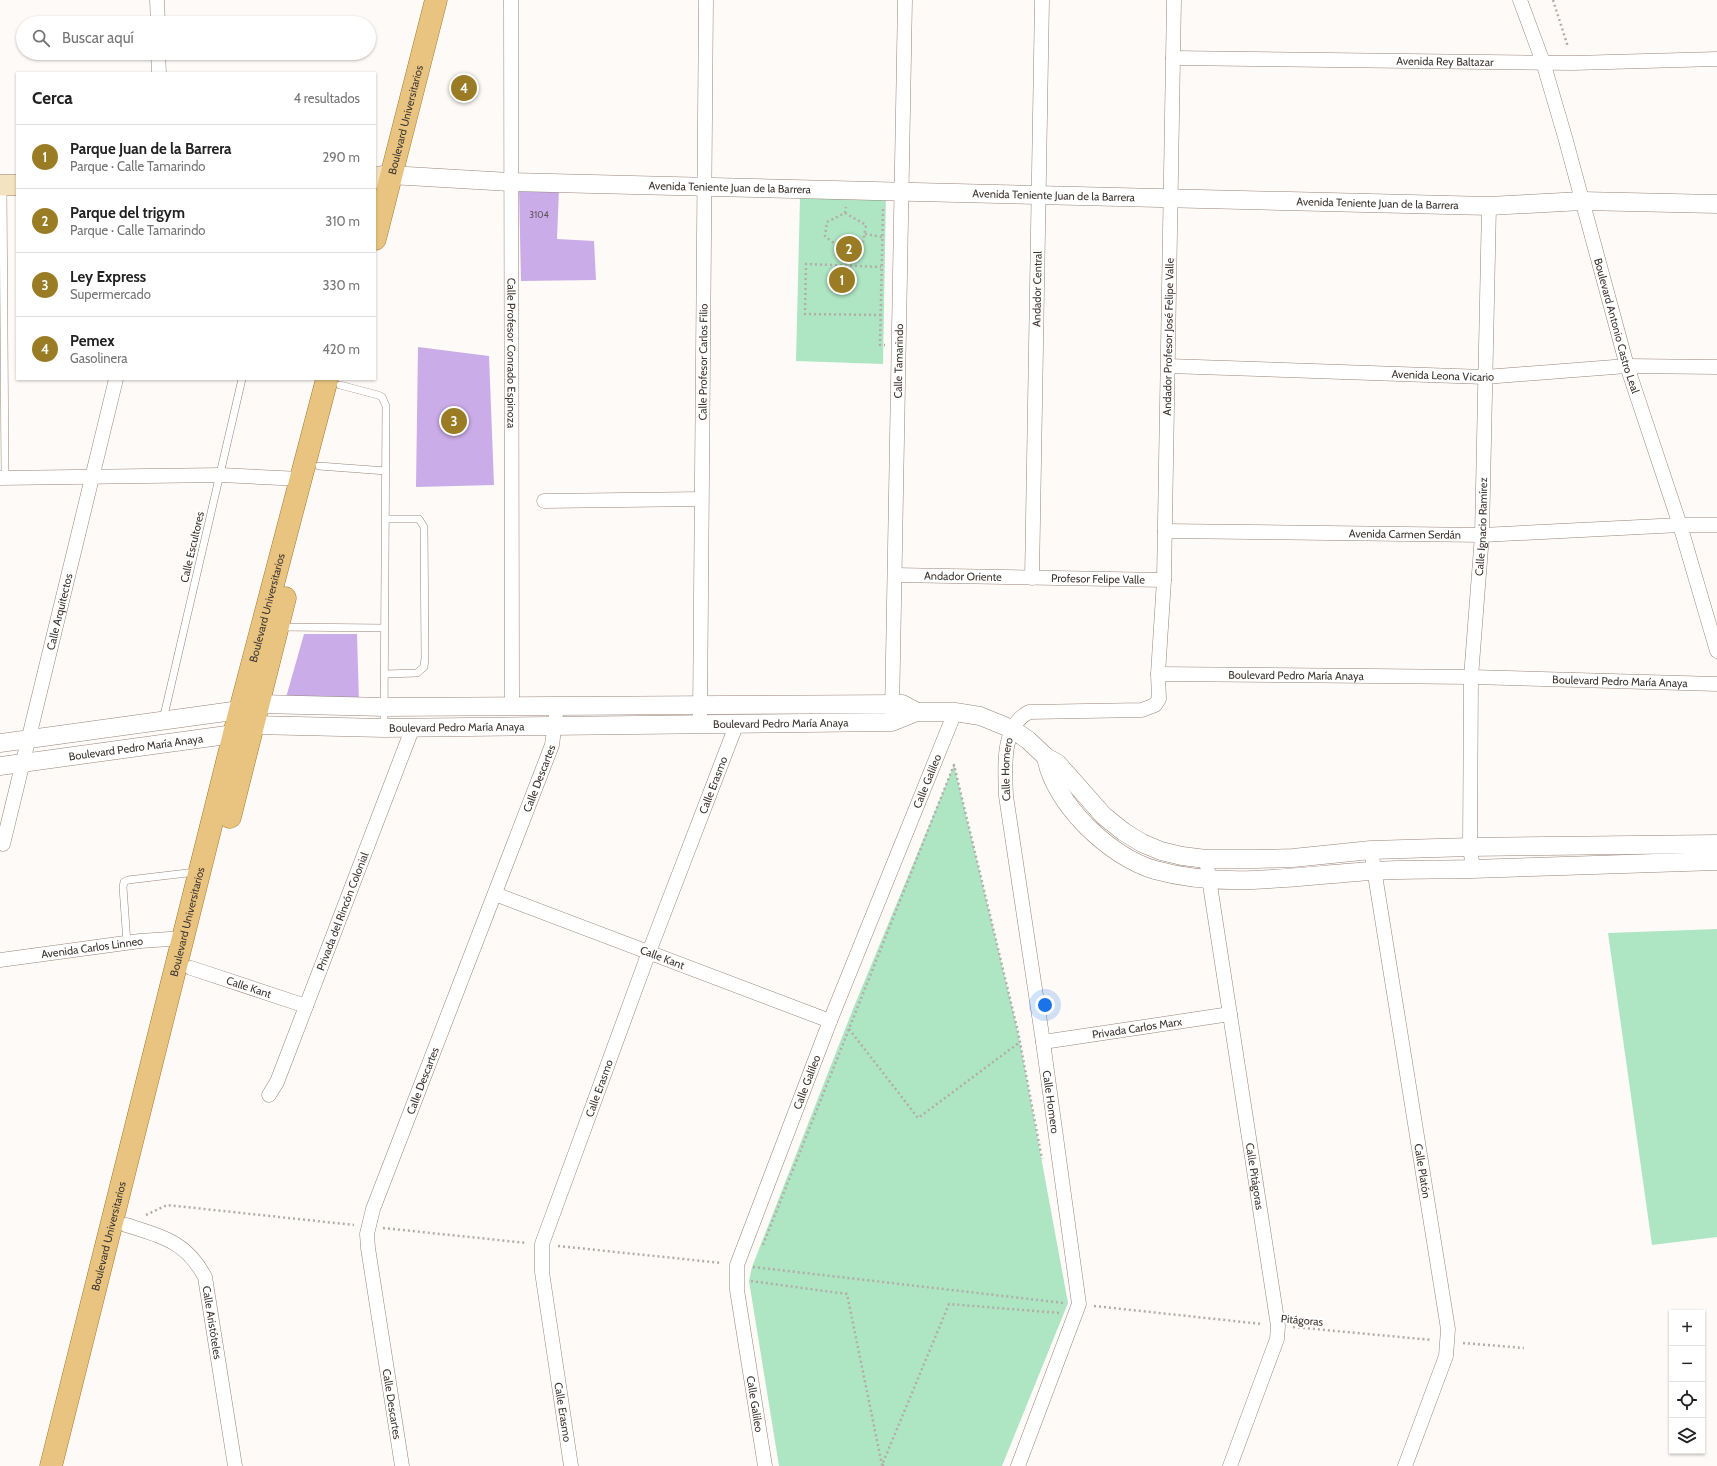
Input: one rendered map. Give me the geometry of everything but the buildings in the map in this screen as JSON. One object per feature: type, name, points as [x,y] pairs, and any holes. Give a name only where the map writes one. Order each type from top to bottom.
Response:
[{"type":"main road","name":"Boulevard Universitarios","points":[[376,224],[379,180],[425,0]]},
{"type":"main road","name":"Boulevard Universitarios","points":[[379,180],[436,0]]},
{"type":"main road","name":"Boulevard Universitarios","points":[[51,1466],[200,872],[247,718],[278,627],[319,466],[336,381]]},
{"type":"main road","name":"Boulevard Universitarios","points":[[66,1466],[191,968],[301,479],[336,381]]},
{"type":"street","points":[[157,0],[158,16]]},
{"type":"street","name":"Calle Profesor Conrado Espinoza","points":[[511,0],[512,706]]},
{"type":"street","name":"Calle Profesor Carlos Filio","points":[[699,724],[706,0]]},
{"type":"street","name":"Calle Tamarindo","points":[[892,713],[905,0]]},
{"type":"street","name":"Andador Central","points":[[1032,578],[1042,0]]},
{"type":"street","name":"Andador Profesor José Felipe Valle","points":[[1158,674],[1164,580],[1174,0]]},
{"type":"street","name":"Boulevard Antonio Castro Leal","points":[[1520,0],[1543,62],[1627,366],[1680,525],[1717,651]]},
{"type":"street","name":"Avenida Rey Baltazar","points":[[1173,58],[1573,63],[1717,59]]},
{"type":"street","points":[[158,60],[159,72]]},
{"type":"street","name":"Avenida Teniente Juan de la Barrera","points":[[379,180],[704,186],[1489,206],[1582,201],[1717,204]]},
{"type":"street","name":"Calle Ignacio Ramírez","points":[[1473,869],[1470,847],[1471,677],[1482,535],[1489,206]]},
{"type":"street","name":"Avenida Leona Vicario","points":[[1168,366],[1485,377],[1627,366],[1717,368]]},
{"type":"street","name":"Calle Arquitectos","points":[[3,844],[116,380]]},
{"type":"street","points":[[2,478],[221,475],[301,479]]},
{"type":"street","points":[[544,501],[701,499]]},
{"type":"street","name":"Avenida Carmen Serdán","points":[[1165,531],[1482,535],[1680,525],[1717,525]]},
{"type":"street","name":"Andador Oriente","points":[[895,575],[1032,578]]},
{"type":"street","name":"Profesor Felipe Valle","points":[[1032,578],[1164,580]]},
{"type":"street","points":[[1012,729],[1021,716],[1030,712],[1149,709],[1159,700],[1158,674]]},
{"type":"street","name":"Boulevard Pedro María Anaya","points":[[1158,674],[1471,677],[1717,684]]},
{"type":"street","name":"Boulevard Pedro María Anaya","points":[[0,742],[163,720],[247,718],[385,707],[700,705],[892,713]]},
{"type":"street","name":"Calle Descartes","points":[[402,1466],[368,1248],[368,1226],[373,1209],[552,745],[557,706]]},
{"type":"street","name":"Boulevard Pedro María Anaya","points":[[0,766],[22,764],[247,718],[384,728],[413,728],[737,723],[892,713],[955,712],[980,716],[1012,729],[1028,740],[1046,757],[1057,763],[1067,773],[1104,816],[1130,836],[1161,851],[1206,859],[1293,858],[1371,850],[1470,847],[1717,844]]},
{"type":"street","name":"Calle Galileo","points":[[765,1466],[737,1290],[737,1265],[830,1021],[955,712]]},
{"type":"street","name":"Calle Erasmo","points":[[571,1466],[542,1272],[542,1244],[649,952],[737,723]]},
{"type":"street","name":"Privada del Rincón Colonial","points":[[269,1095],[277,1082],[413,728]]},
{"type":"street","name":"Calle Homero","points":[[1012,729],[1005,770],[1006,796],[1043,1042],[1073,1306],[1018,1466]]},
{"type":"street","points":[[1046,757],[1048,771],[1070,808],[1090,830],[1109,847],[1133,862],[1155,870],[1209,880],[1256,880],[1374,871],[1717,861]]},
{"type":"street","name":"Calle Platón","points":[[1371,850],[1443,1300],[1448,1342],[1440,1372],[1405,1466]]},
{"type":"street","name":"Calle Pitágoras","points":[[1206,859],[1278,1326],[1277,1339],[1230,1466]]},
{"type":"street","name":"Calle Kant","points":[[495,894],[830,1021]]},
{"type":"street","name":"Avenida Carlos Linneo","points":[[0,960],[127,943],[184,938]]},
{"type":"street","name":"Calle Kant","points":[[191,968],[306,1006]]},
{"type":"street","name":"Privada Carlos Marx","points":[[1043,1042],[1230,1014]]},
{"type":"street","name":"Calle Aristóteles","points":[[126,1225],[163,1236],[179,1244],[192,1256],[205,1276],[235,1466]]},
{"type":"lane","points":[[2,478],[7,185]]},
{"type":"lane","name":"Calle Escultores","points":[[163,720],[242,380]]},
{"type":"lane","points":[[336,381],[378,395],[385,401],[386,519],[384,728]]},
{"type":"lane","points":[[319,466],[386,471]]},
{"type":"lane","points":[[385,674],[417,673],[422,671],[425,662],[424,527],[419,519],[386,519]]},
{"type":"lane","points":[[278,627],[385,628]]},
{"type":"lane","points":[[127,943],[123,887],[124,882],[128,880],[200,872]]},
{"type":"path","points":[[1553,0],[1573,63]]},
{"type":"path","points":[[845,213],[847,190]]},
{"type":"path","points":[[883,206],[880,345],[899,347]]},
{"type":"path","points":[[845,213],[866,225],[864,242],[841,249],[825,236],[827,222],[845,213]]},
{"type":"path","points":[[864,234],[882,237]]},
{"type":"path","points":[[881,315],[805,314],[806,264],[882,267]]},
{"type":"path","points":[[760,1251],[954,765],[1020,1042],[1043,1165]]},
{"type":"path","points":[[849,1029],[918,1118],[1020,1042]]},
{"type":"path","points":[[126,1225],[167,1205],[737,1265],[1068,1303],[1073,1306]]},
{"type":"path","points":[[755,1266],[749,1281],[847,1294],[882,1466]]},
{"type":"path","points":[[882,1466],[949,1304],[1064,1314]]},
{"type":"path","name":"Pitágoras","points":[[1073,1306],[1524,1348]]},
{"type":"green space","points":[[886,195],[883,364],[796,361],[800,198]]},
{"type":"green space","points":[[954,765],[1018,1032],[1068,1303],[1002,1466],[779,1466],[749,1281],[752,1267],[853,1009]]},
{"type":"green space","points":[[1717,929],[1717,1237],[1652,1245],[1608,933]]},
{"type":"place","name":"Pemex","points":[[464,88]]},
{"type":"place","name":"Parque del trigym","points":[[849,249]]},
{"type":"place","name":"Parque Juan de la Barrera","points":[[842,280]]},
{"type":"place","name":"Ley Express","points":[[454,421]]}]
